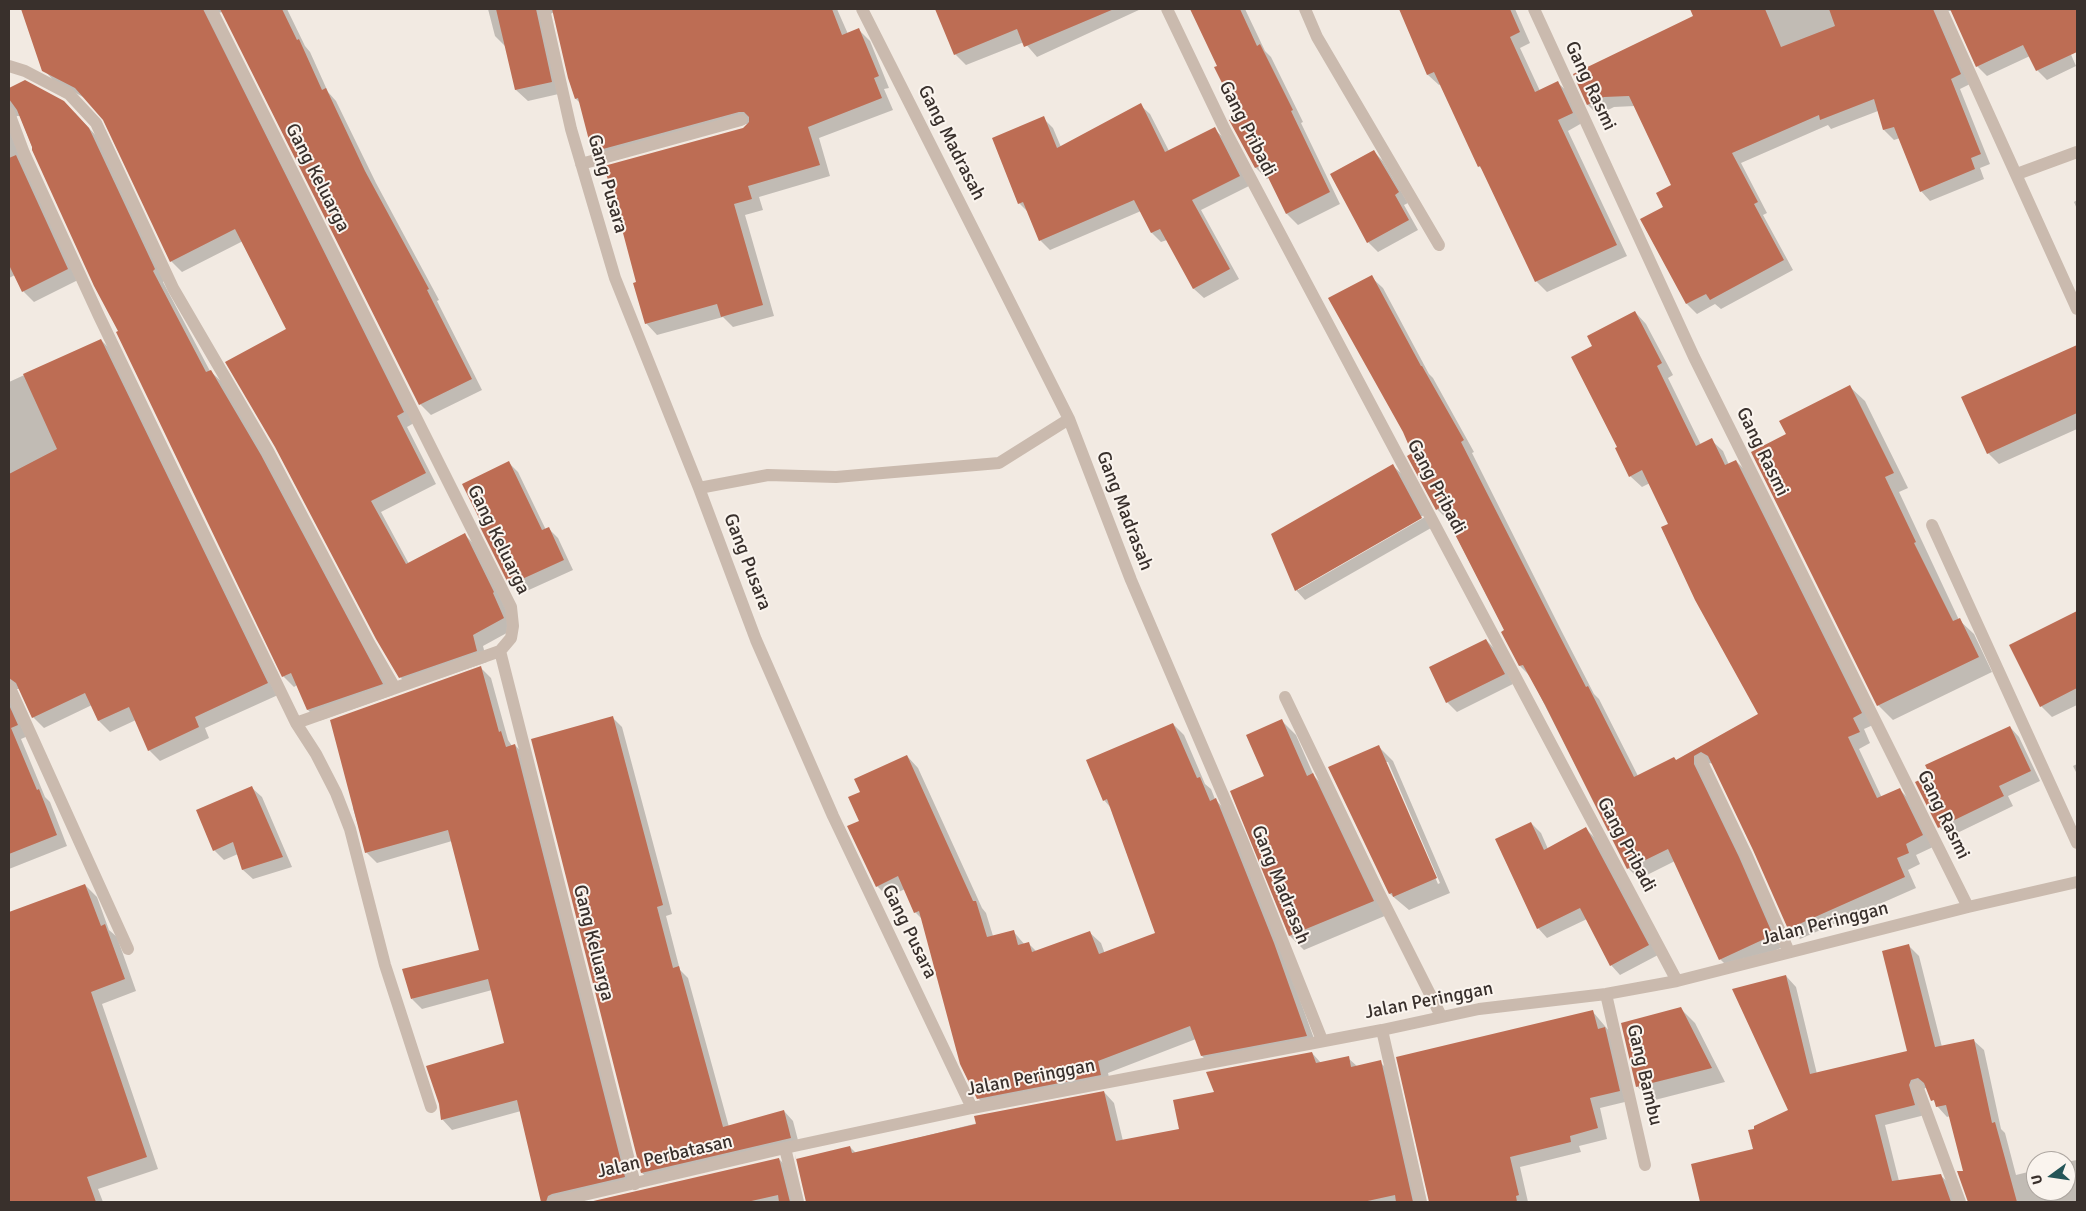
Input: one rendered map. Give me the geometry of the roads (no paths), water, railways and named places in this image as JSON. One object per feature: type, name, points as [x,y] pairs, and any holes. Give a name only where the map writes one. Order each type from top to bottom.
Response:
[{"type":"street","name":"Gang Keluarga","points":[[211,9],[511,607],[513,626],[511,638],[500,651],[635,1184]]},
{"type":"street","name":"Gang Pusara","points":[[544,9],[571,129],[615,278],[699,488],[756,640],[833,816],[972,1108]]},
{"type":"street","name":"Gang Madrasah","points":[[862,9],[1069,419],[1131,580],[1241,837],[1322,1040]]},
{"type":"street","name":"Gang Pribadi","points":[[1167,9],[1224,128],[1676,980]]},
{"type":"street","points":[[1305,9],[1318,37],[1439,245]]},
{"type":"street","name":"Gang Rasmi","points":[[1534,9],[1694,358],[1968,907]]},
{"type":"street","points":[[1941,9],[2077,309]]},
{"type":"street","points":[[9,66],[25,71],[70,94],[96,123],[173,288],[268,451],[369,643],[395,688]]},
{"type":"street","points":[[9,113],[24,153],[99,316],[296,723],[316,754],[336,793],[350,829],[385,965],[431,1107]]},
{"type":"street","points":[[581,164],[741,120]]},
{"type":"street","points":[[2017,174],[2077,152]]},
{"type":"street","points":[[699,488],[768,476],[836,476],[999,463],[1069,419]]},
{"type":"street","points":[[1932,524],[2077,843]]},
{"type":"street","points":[[296,723],[500,651]]},
{"type":"street","points":[[9,686],[128,949]]},
{"type":"street","points":[[1285,697],[1378,891],[1441,1016]]},
{"type":"street","points":[[1701,760],[1746,854],[1789,952]]},
{"type":"street","name":"Jalan Peringgan","points":[[785,1148],[972,1108],[1382,1030],[1441,1016],[1479,1009],[1606,994],[1676,980],[1968,907],[2077,882]]},
{"type":"street","name":"Gang Bambu","points":[[1606,994],[1645,1165]]},
{"type":"street","points":[[1382,1030],[1421,1202]]},
{"type":"street","points":[[1917,1086],[1960,1202]]},
{"type":"street","points":[[785,1148],[798,1202]]},
{"type":"street","name":"Jalan Perbatasan","points":[[554,1202],[785,1148]]}]
